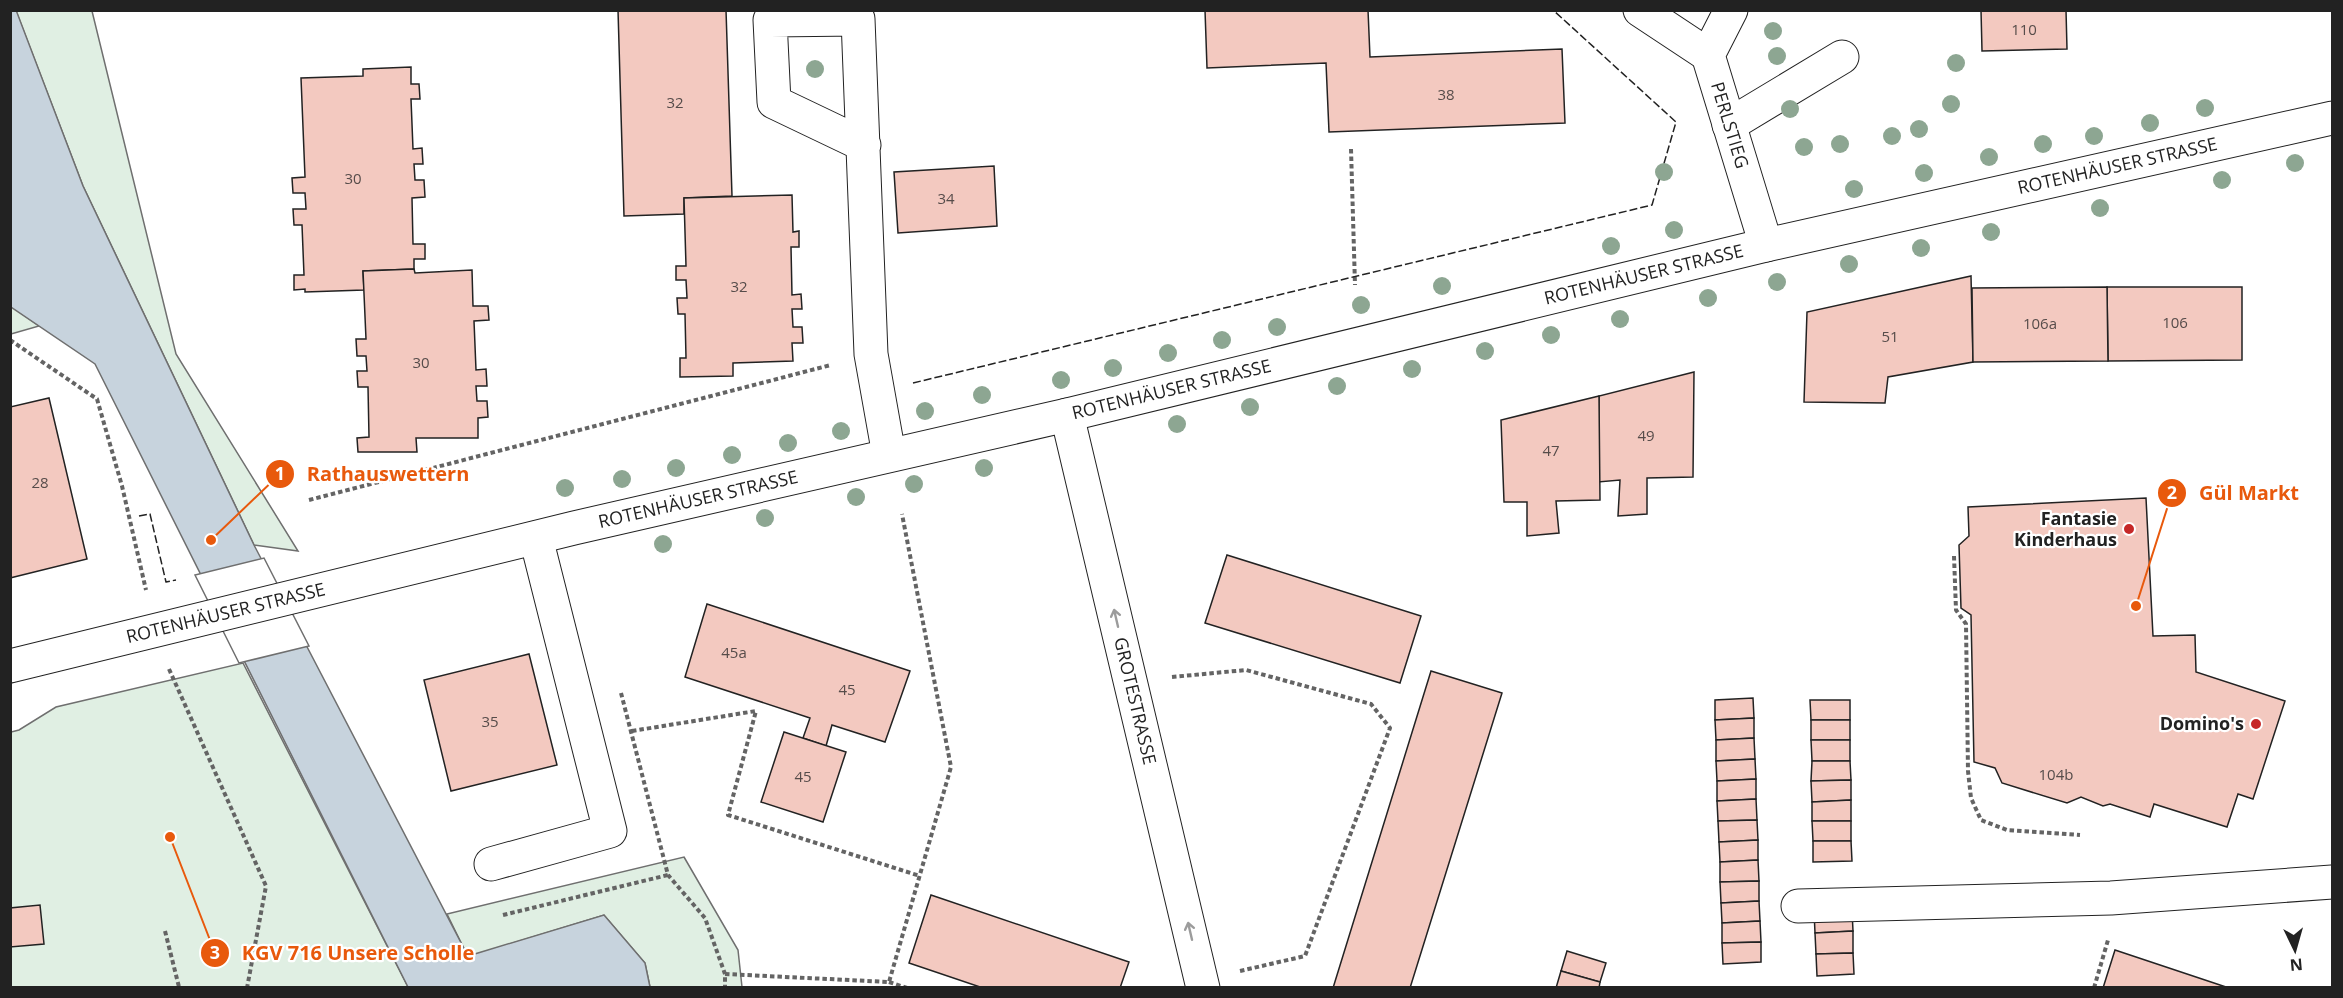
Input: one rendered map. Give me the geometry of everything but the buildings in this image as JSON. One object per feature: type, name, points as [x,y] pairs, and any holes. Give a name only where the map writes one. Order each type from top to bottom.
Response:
[{"type":"street","points":[[1641,10],[1708,56],[1731,10]]},
{"type":"street","name":"PERLSTIEG","points":[[1708,56],[1766,245]]},
{"type":"street","points":[[1729,125],[1842,57]]},
{"type":"street","name":"ROTENHÄUSER STRASSE","points":[[10,666],[536,538],[890,454],[1067,415],[1766,245],[2332,118]]},
{"type":"street","points":[[864,145],[871,354],[890,454]]},
{"type":"street","name":"GROTESTRASSE","points":[[1067,415],[1202,984]]},
{"type":"street","points":[[491,864],[610,831],[536,538]]},
{"type":"street","points":[[1798,906],[2111,898],[2332,882]]},
{"type":"path","points":[[1351,149],[1355,285]]},
{"type":"path","points":[[10,340],[97,399],[125,498],[154,631],[172,679],[266,886],[247,987]]},
{"type":"path","points":[[309,500],[871,354]]},
{"type":"path","points":[[890,982],[951,767],[902,514]]},
{"type":"path","points":[[1954,556],[1956,610],[1966,624],[1968,771],[1971,798],[1981,820],[2007,830],[2080,835]]},
{"type":"path","points":[[1131,681],[1245,670],[1371,704],[1390,728],[1305,956],[1202,984]]},
{"type":"path","points":[[619,688],[668,875],[705,918],[725,974],[725,987]]},
{"type":"path","points":[[632,731],[756,711],[728,815],[920,876]]},
{"type":"path","points":[[503,915],[668,875]]},
{"type":"path","points":[[2094,987],[2110,935],[2111,898]]},
{"type":"path","points":[[165,931],[177,987],[186,987]]},
{"type":"path","points":[[725,974],[890,982],[908,987]]},
{"type":"green space","points":[[16,11],[92,11],[176,354],[298,551],[254,545],[83,186]]},
{"type":"green space","points":[[11,306],[39,326],[11,334]]},
{"type":"green space","points":[[243,663],[408,987],[11,988],[11,732],[19,730],[56,707]]},
{"type":"green space","points":[[684,857],[738,950],[742,987],[650,987],[645,963],[604,915],[468,957],[447,914]]},
{"type":"shaded area","points":[[16,10],[83,186],[254,545],[468,956],[604,915],[645,963],[650,987],[408,987],[95,364],[11,307],[10,11]]},
{"type":"pier","points":[[264,558],[309,646],[239,663],[195,575]]},
{"type":"fence","points":[[913,383],[1652,205],[1676,122],[1553,10]]},
{"type":"fence","points":[[139,516],[150,514],[166,582],[176,580]]},
{"type":"place","name":"Fantasie Kinderhaus","points":[[2129,529]]},
{"type":"place","name":"Rathauswettern","points":[[211,540]]},
{"type":"place","name":"Gül Markt","points":[[2136,606]]},
{"type":"place","name":"Domino's","points":[[2256,724]]},
{"type":"place","name":"KGV 716 Unsere Scholle","points":[[170,837]]}]
